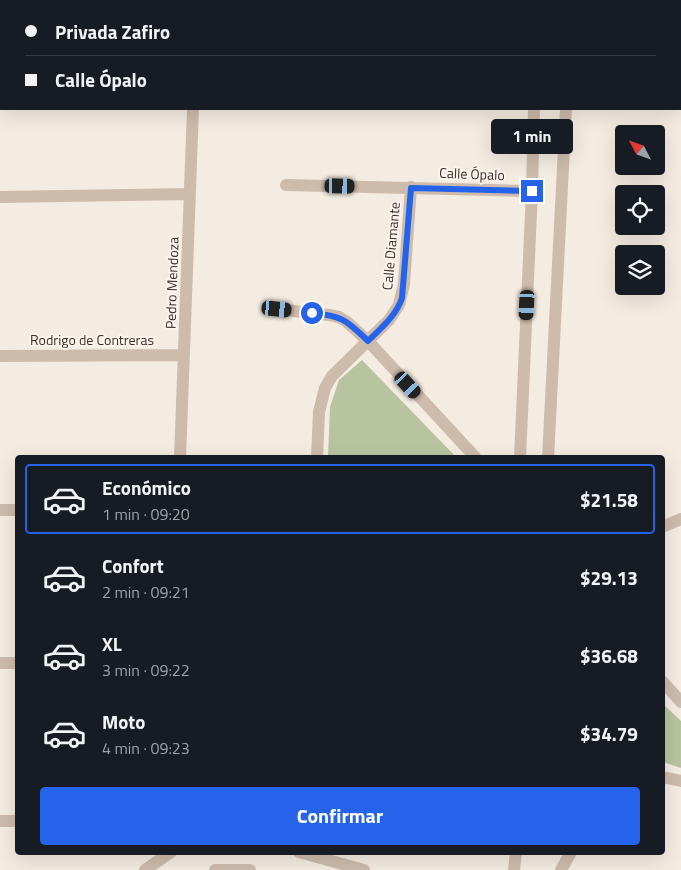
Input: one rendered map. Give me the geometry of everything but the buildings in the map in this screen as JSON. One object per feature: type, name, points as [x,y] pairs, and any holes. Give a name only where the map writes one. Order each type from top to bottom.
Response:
[{"type":"street","name":"Pedro Mendoza","points":[[180,455],[193,110]]},
{"type":"street","points":[[520,455],[534,110]]},
{"type":"street","points":[[548,455],[566,110]]},
{"type":"street","name":"Calle Ópalo","points":[[286,185],[532,191]]},
{"type":"street","name":"Calle Diamante","points":[[317,455],[319,412],[324,388],[332,376],[392,316],[402,298],[411,188]]},
{"type":"street","points":[[0,197],[190,194]]},
{"type":"street","points":[[277,309],[339,317],[351,325],[473,455]]},
{"type":"street","name":"Rodrigo de Contreras","points":[[0,356],[184,355]]},
{"type":"street","points":[[0,510],[15,510]]},
{"type":"street","points":[[665,526],[681,519]]},
{"type":"street","points":[[0,663],[15,663]]},
{"type":"street","points":[[665,684],[681,702]]},
{"type":"street","points":[[665,778],[681,781]]},
{"type":"street","points":[[0,821],[15,821]]},
{"type":"street","points":[[151,864],[166,855]]},
{"type":"street","points":[[310,855],[364,870]]},
{"type":"street","points":[[514,870],[516,855]]},
{"type":"street","points":[[561,870],[569,855]]},
{"type":"street","points":[[215,870],[250,870]]},
{"type":"green space","points":[[362,360],[454,455],[328,455],[330,407],[339,380]]},
{"type":"green space","points":[[665,706],[681,721],[681,768],[665,763]]},
{"type":"route","points":[[312,313],[339,317],[368,341],[389,320],[402,298],[411,188],[532,191]]}]
